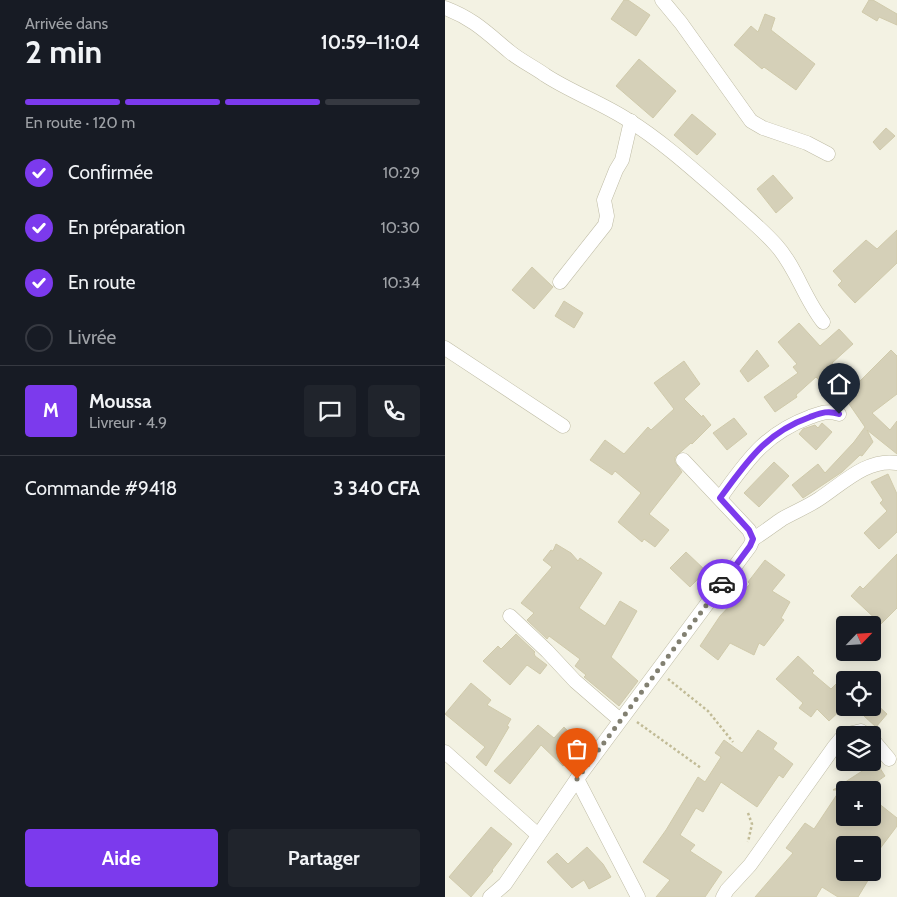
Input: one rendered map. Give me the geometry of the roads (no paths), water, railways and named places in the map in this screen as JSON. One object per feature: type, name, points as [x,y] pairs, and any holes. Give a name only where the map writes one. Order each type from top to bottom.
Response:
[{"type":"street","points":[[662,0],[681,23],[751,121],[763,128],[807,143],[828,154]]},
{"type":"street","points":[[445,8],[464,15],[512,53],[555,81],[608,107],[653,137],[707,182],[777,246],[823,322]]},
{"type":"street","points":[[560,282],[605,225],[607,216],[604,200],[622,160],[631,121]]},
{"type":"street","points":[[445,348],[563,426]]},
{"type":"street","points":[[720,498],[751,457],[775,434],[789,426],[824,412],[831,411],[839,414]]},
{"type":"street","points":[[683,460],[749,530],[753,539]]},
{"type":"street","points":[[490,897],[504,890],[537,835],[750,546],[753,539],[870,466],[880,462],[897,463]]},
{"type":"street","points":[[509,616],[547,651],[575,681],[623,717]]},
{"type":"street","points":[[723,897],[750,864],[836,743]]},
{"type":"street","points":[[881,750],[889,759]]},
{"type":"street","points":[[445,752],[537,835]]},
{"type":"street","points":[[577,779],[639,897]]}]
